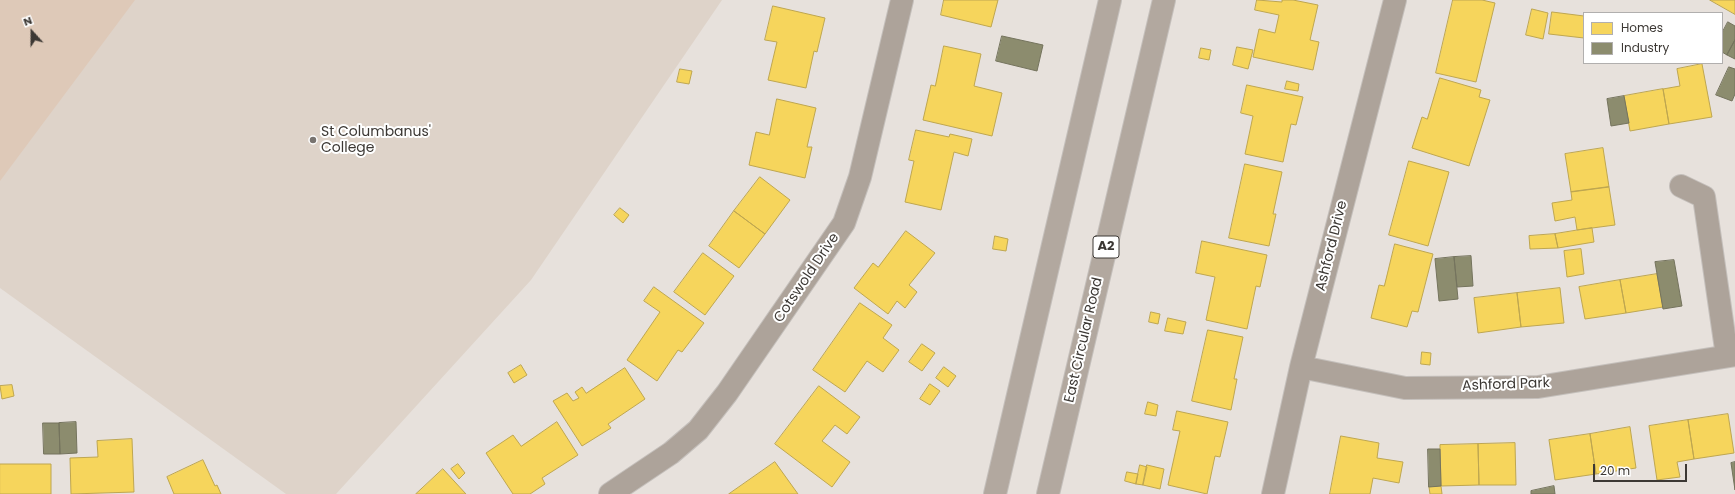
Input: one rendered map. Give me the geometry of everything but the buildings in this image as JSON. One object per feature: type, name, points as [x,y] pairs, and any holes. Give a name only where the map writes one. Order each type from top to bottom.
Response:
[{"type":"highway","points":[[995,494],[1110,0]]},
{"type":"highway","name":"East Circular Road","points":[[1048,494],[1164,0]]},
{"type":"street","name":"Cotswold Drive","points":[[610,494],[671,453],[698,430],[741,374],[844,223],[860,177],[902,0]]},
{"type":"street","name":"Ashford Drive","points":[[1273,494],[1301,367],[1394,0]]},
{"type":"street","points":[[1680,186],[1704,197],[1731,356]]},
{"type":"street","name":"Ashford Park","points":[[1301,367],[1405,388],[1538,387],[1731,356]]},
{"type":"shaded area","name":"St Columbanus' College","points":[[0,0],[722,0],[531,280],[336,494],[286,494],[0,288]]},
{"type":"shaded area","points":[[0,0],[135,0],[0,181]]},
{"type":"place","name":"St Columbanus' College","points":[[313,140]]}]
